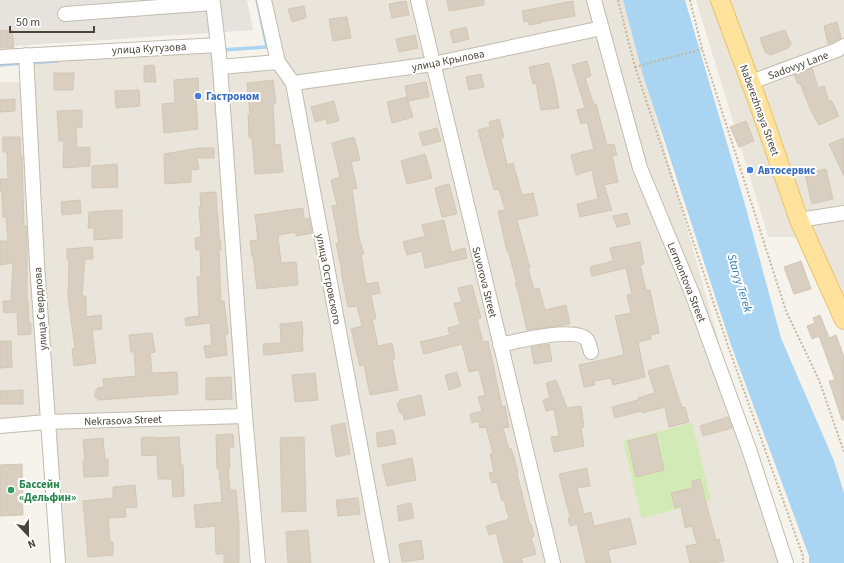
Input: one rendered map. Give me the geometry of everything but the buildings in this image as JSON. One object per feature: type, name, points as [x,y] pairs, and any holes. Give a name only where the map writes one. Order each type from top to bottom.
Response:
[{"type":"main road","name":"Naberezhnaya Street","points":[[720,0],[799,220],[844,320]]},
{"type":"street","name":"улица Островского","points":[[264,0],[278,62],[293,83],[382,563]]},
{"type":"street","name":"Suvorova Street","points":[[418,0],[553,563]]},
{"type":"street","name":"Lermontova Street","points":[[594,0],[640,168],[692,293],[749,449],[786,563]]},
{"type":"street","points":[[66,14],[213,3],[220,67],[245,416],[258,563]]},
{"type":"street","name":"улица Крылова","points":[[293,83],[433,64],[602,28]]},
{"type":"street","name":"улица Кутузова","points":[[0,57],[218,45]]},
{"type":"street","name":"Sadovyy Lane","points":[[750,82],[837,50],[844,46]]},
{"type":"street","name":"улица Свердлова","points":[[26,55],[37,264],[58,563]]},
{"type":"street","points":[[220,67],[278,62]]},
{"type":"street","points":[[799,220],[844,213]]},
{"type":"street","points":[[500,345],[561,333],[579,334],[587,340],[591,352]]},
{"type":"street","name":"Nekrasova Street","points":[[0,426],[47,422],[245,416]]},
{"type":"path","points":[[618,0],[635,67],[728,346],[804,556],[804,563]]},
{"type":"path","points":[[690,0],[702,48],[786,312],[819,380],[844,452]]},
{"type":"path","points":[[635,67],[702,48]]},
{"type":"shaded area","points":[[0,0],[247,0],[253,30],[0,47]]},
{"type":"shaded area","points":[[262,0],[623,0],[749,449],[786,563],[258,563],[220,67],[277,62]]},
{"type":"shaded area","points":[[696,0],[844,0],[844,323],[810,237],[767,237],[768,236]]},
{"type":"shaded area","points":[[218,45],[255,563],[61,563],[48,422],[0,424],[0,82],[21,82],[26,55]]},
{"type":"green space","points":[[692,423],[711,500],[642,518],[623,441]]},
{"type":"water","name":"Staryy Terek","points":[[623,0],[685,0],[744,201],[781,338],[834,461],[844,493],[844,563],[809,563],[809,556],[731,345],[643,75]]},
{"type":"waterway","points":[[221,50],[267,47],[257,0]]},
{"type":"waterway","points":[[29,63],[57,61]]},
{"type":"waterway","points":[[0,65],[23,63]]},
{"type":"place","name":"Гастроном","points":[[198,96]]},
{"type":"place","name":"Автосервис","points":[[750,170]]},
{"type":"place","name":"Бассейн «Дельфин»","points":[[11,490]]}]
